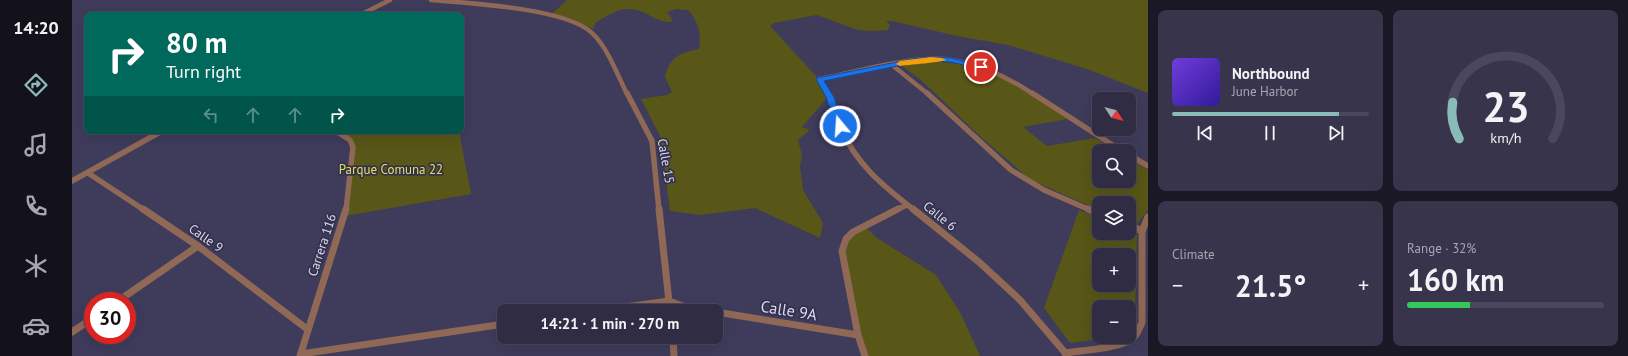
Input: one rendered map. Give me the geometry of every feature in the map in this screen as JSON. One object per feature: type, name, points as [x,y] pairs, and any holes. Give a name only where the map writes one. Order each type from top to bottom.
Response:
[{"type":"street","points":[[366,12],[390,0]]},
{"type":"street","name":"Calle 15","points":[[431,0],[540,13],[569,21],[588,30],[600,41],[652,141],[670,301]]},
{"type":"street","points":[[892,65],[931,59],[951,60],[996,72],[1012,80],[1111,144]]},
{"type":"street","points":[[892,65],[930,95],[1011,170],[1044,190],[1092,211]]},
{"type":"street","name":"Calle 6","points":[[892,65],[820,79],[830,97],[840,126],[854,155],[876,180],[979,262],[1000,281],[1020,300],[1067,354]]},
{"type":"street","points":[[72,181],[157,134]]},
{"type":"street","name":"Carrera 116","points":[[300,355],[306,329],[345,216],[353,147],[350,140],[341,134]]},
{"type":"street","points":[[1136,159],[1148,166]]},
{"type":"street","name":"Calle 9","points":[[88,173],[198,246],[306,329]]},
{"type":"street","points":[[865,356],[858,335],[842,251],[846,239],[853,232],[907,205]]},
{"type":"street","points":[[1067,354],[1128,342],[1140,331],[1142,322],[1142,231],[1148,217]]},
{"type":"street","points":[[1136,228],[1142,231]]},
{"type":"street","points":[[131,292],[198,246]]},
{"type":"street","points":[[648,304],[670,301],[676,304]]},
{"type":"street","name":"Calle 9A","points":[[723,313],[858,335]]},
{"type":"street","points":[[72,332],[84,324]]},
{"type":"street","points":[[300,355],[497,325]]},
{"type":"street","points":[[673,344],[674,356]]},
{"type":"green space","points":[[567,0],[1148,0],[1148,93],[1087,69],[1008,45],[957,36],[892,21],[886,21],[890,25],[888,30],[873,31],[858,30],[817,15],[774,23],[770,26],[816,76],[826,99],[802,127],[810,130],[798,140],[802,155],[800,167],[803,190],[823,223],[820,238],[755,208],[700,215],[670,211],[660,136],[641,99],[667,95],[672,92],[665,77],[667,70],[676,57],[686,52],[699,49],[700,38],[697,23],[688,10],[676,9],[667,12],[673,21],[668,22],[662,21],[635,9],[625,9],[607,16],[595,23],[593,29],[570,18],[552,14]]},
{"type":"green space","points":[[932,62],[953,63],[971,66],[1004,78],[1067,119],[1023,127],[1047,146],[1095,138],[1105,144],[1092,144],[1092,188],[1136,188],[1136,163],[1148,170],[1148,210],[1137,224],[1136,196],[1092,196],[1092,207],[1031,180],[982,138],[921,80],[902,66]]},
{"type":"green space","name":"Parque Comuna 22","points":[[341,134],[460,134],[471,194],[345,216],[353,147],[350,140]]},
{"type":"green space","points":[[1079,210],[1092,215],[1092,240],[1136,240],[1137,233],[1136,273],[1136,248],[1092,248],[1092,292],[1136,292],[1135,300],[1092,300],[1092,340],[1070,343],[1044,308]]},
{"type":"green space","points":[[864,226],[877,238],[936,275],[961,314],[980,356],[865,356],[842,251],[846,239]]},
{"type":"slow traffic","points":[[900,64],[931,59],[942,60]]},
{"type":"route","points":[[840,126],[830,97],[820,79],[912,61],[931,59],[951,60],[981,67]]}]
